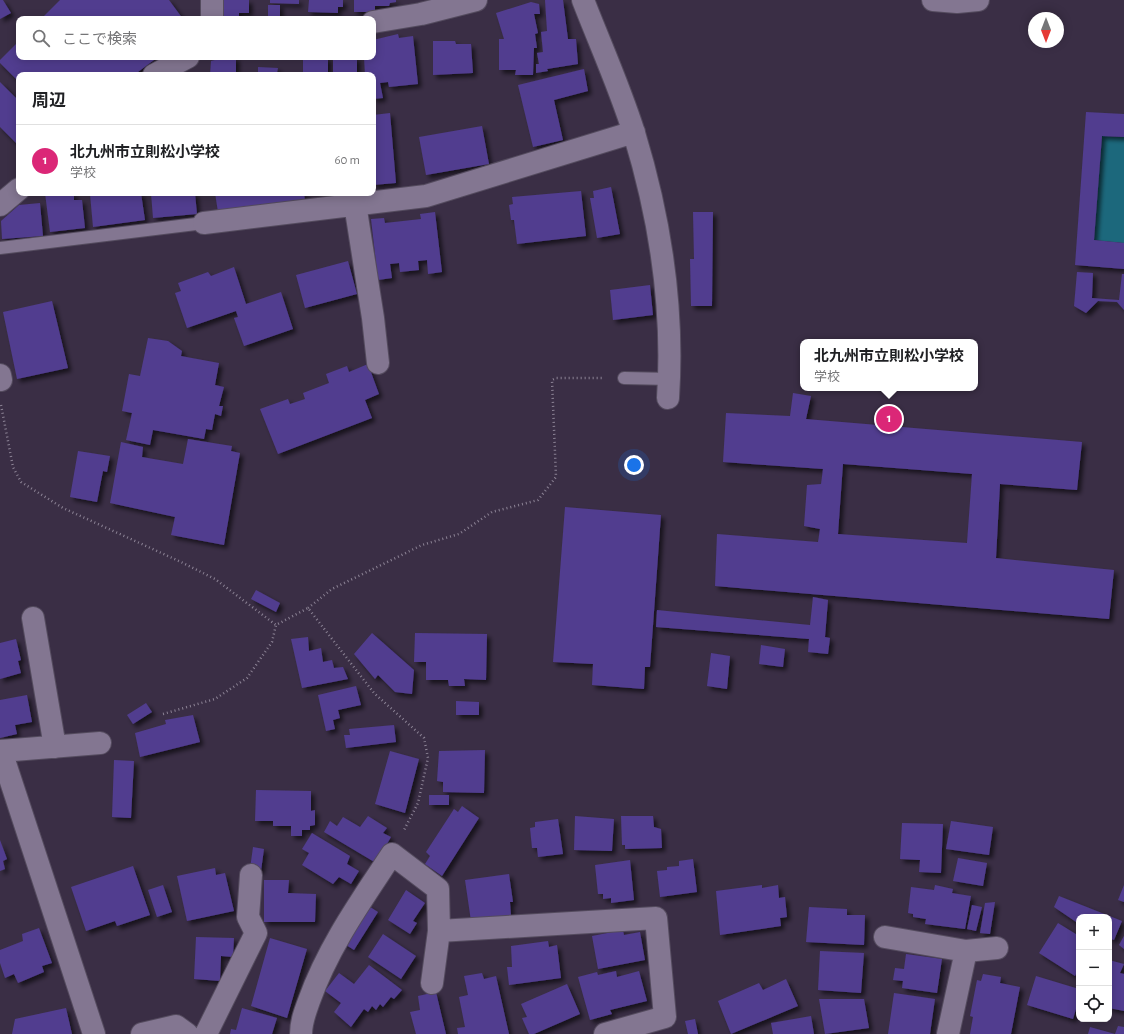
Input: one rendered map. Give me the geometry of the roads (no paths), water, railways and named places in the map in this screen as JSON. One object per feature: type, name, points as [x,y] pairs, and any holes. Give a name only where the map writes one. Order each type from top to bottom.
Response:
[{"type":"street","points":[[212,0],[212,16]]},
{"type":"street","points":[[376,22],[421,14],[476,0]]},
{"type":"street","points":[[583,0],[634,132],[653,210],[663,262],[670,328],[669,389]]},
{"type":"street","points":[[933,0],[957,2],[978,0]]},
{"type":"street","points":[[160,72],[182,60]]},
{"type":"street","points":[[204,223],[426,196],[634,132]]},
{"type":"street","points":[[0,205],[16,192]]},
{"type":"street","points":[[355,204],[374,318],[378,363]]},
{"type":"street","points":[[33,618],[55,747]]},
{"type":"street","points":[[94,1034],[1,752],[100,743]]},
{"type":"street","points":[[301,1034],[301,1026],[313,991],[340,933],[392,854],[438,889],[439,931],[432,982]]},
{"type":"street","points":[[206,1034],[256,933],[248,917],[251,875]]},
{"type":"street","points":[[439,931],[656,918],[665,1017],[605,1034]]},
{"type":"street","points":[[884,937],[966,951],[997,948]]},
{"type":"street","points":[[948,1034],[966,951]]},
{"type":"street","points":[[142,1034],[176,1026],[187,1034]]},
{"type":"lane","points":[[0,248],[204,223]]},
{"type":"lane","points":[[624,378],[669,389]]},
{"type":"water","points":[[1102,136],[1124,137],[1124,243],[1094,240]]},
{"type":"place","name":"北九州市立則松小学校","points":[[889,419]]}]
